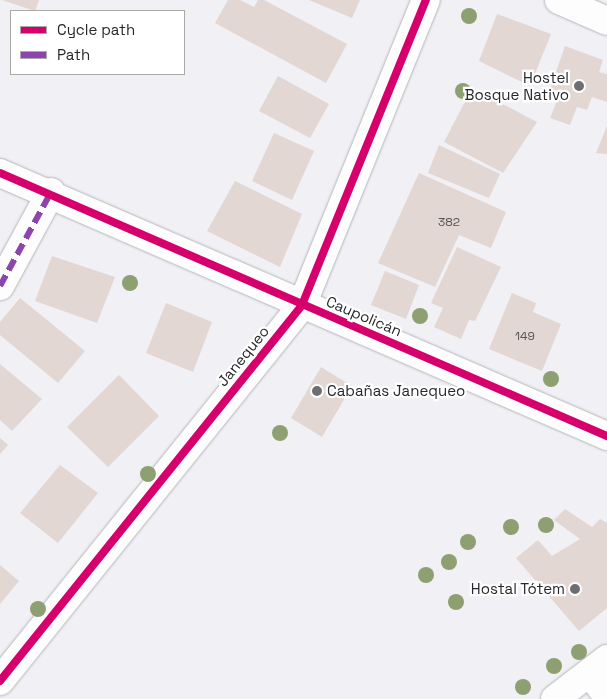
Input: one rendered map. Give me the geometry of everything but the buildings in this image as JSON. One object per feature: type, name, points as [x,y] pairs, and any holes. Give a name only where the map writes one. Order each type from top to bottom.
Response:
[{"type":"street","name":"Janequeo","points":[[0,681],[302,305],[426,0]]},
{"type":"street","points":[[559,0],[607,21]]},
{"type":"street","name":"Caupolicán","points":[[0,173],[51,192],[302,305],[607,436]]},
{"type":"street","points":[[0,286],[51,192]]},
{"type":"street","points":[[555,699],[599,666],[607,696]]},
{"type":"marked path","points":[[0,286],[51,192]]},
{"type":"cycle path","points":[[0,681],[302,305],[426,0]]},
{"type":"cycle path","points":[[0,173],[607,436]]},
{"type":"place","name":"Hostel Bosque Nativo","points":[[579,86]]},
{"type":"place","name":"Cabañas Janequeo","points":[[317,391]]},
{"type":"place","name":"Hostal Tótem","points":[[575,589]]}]
